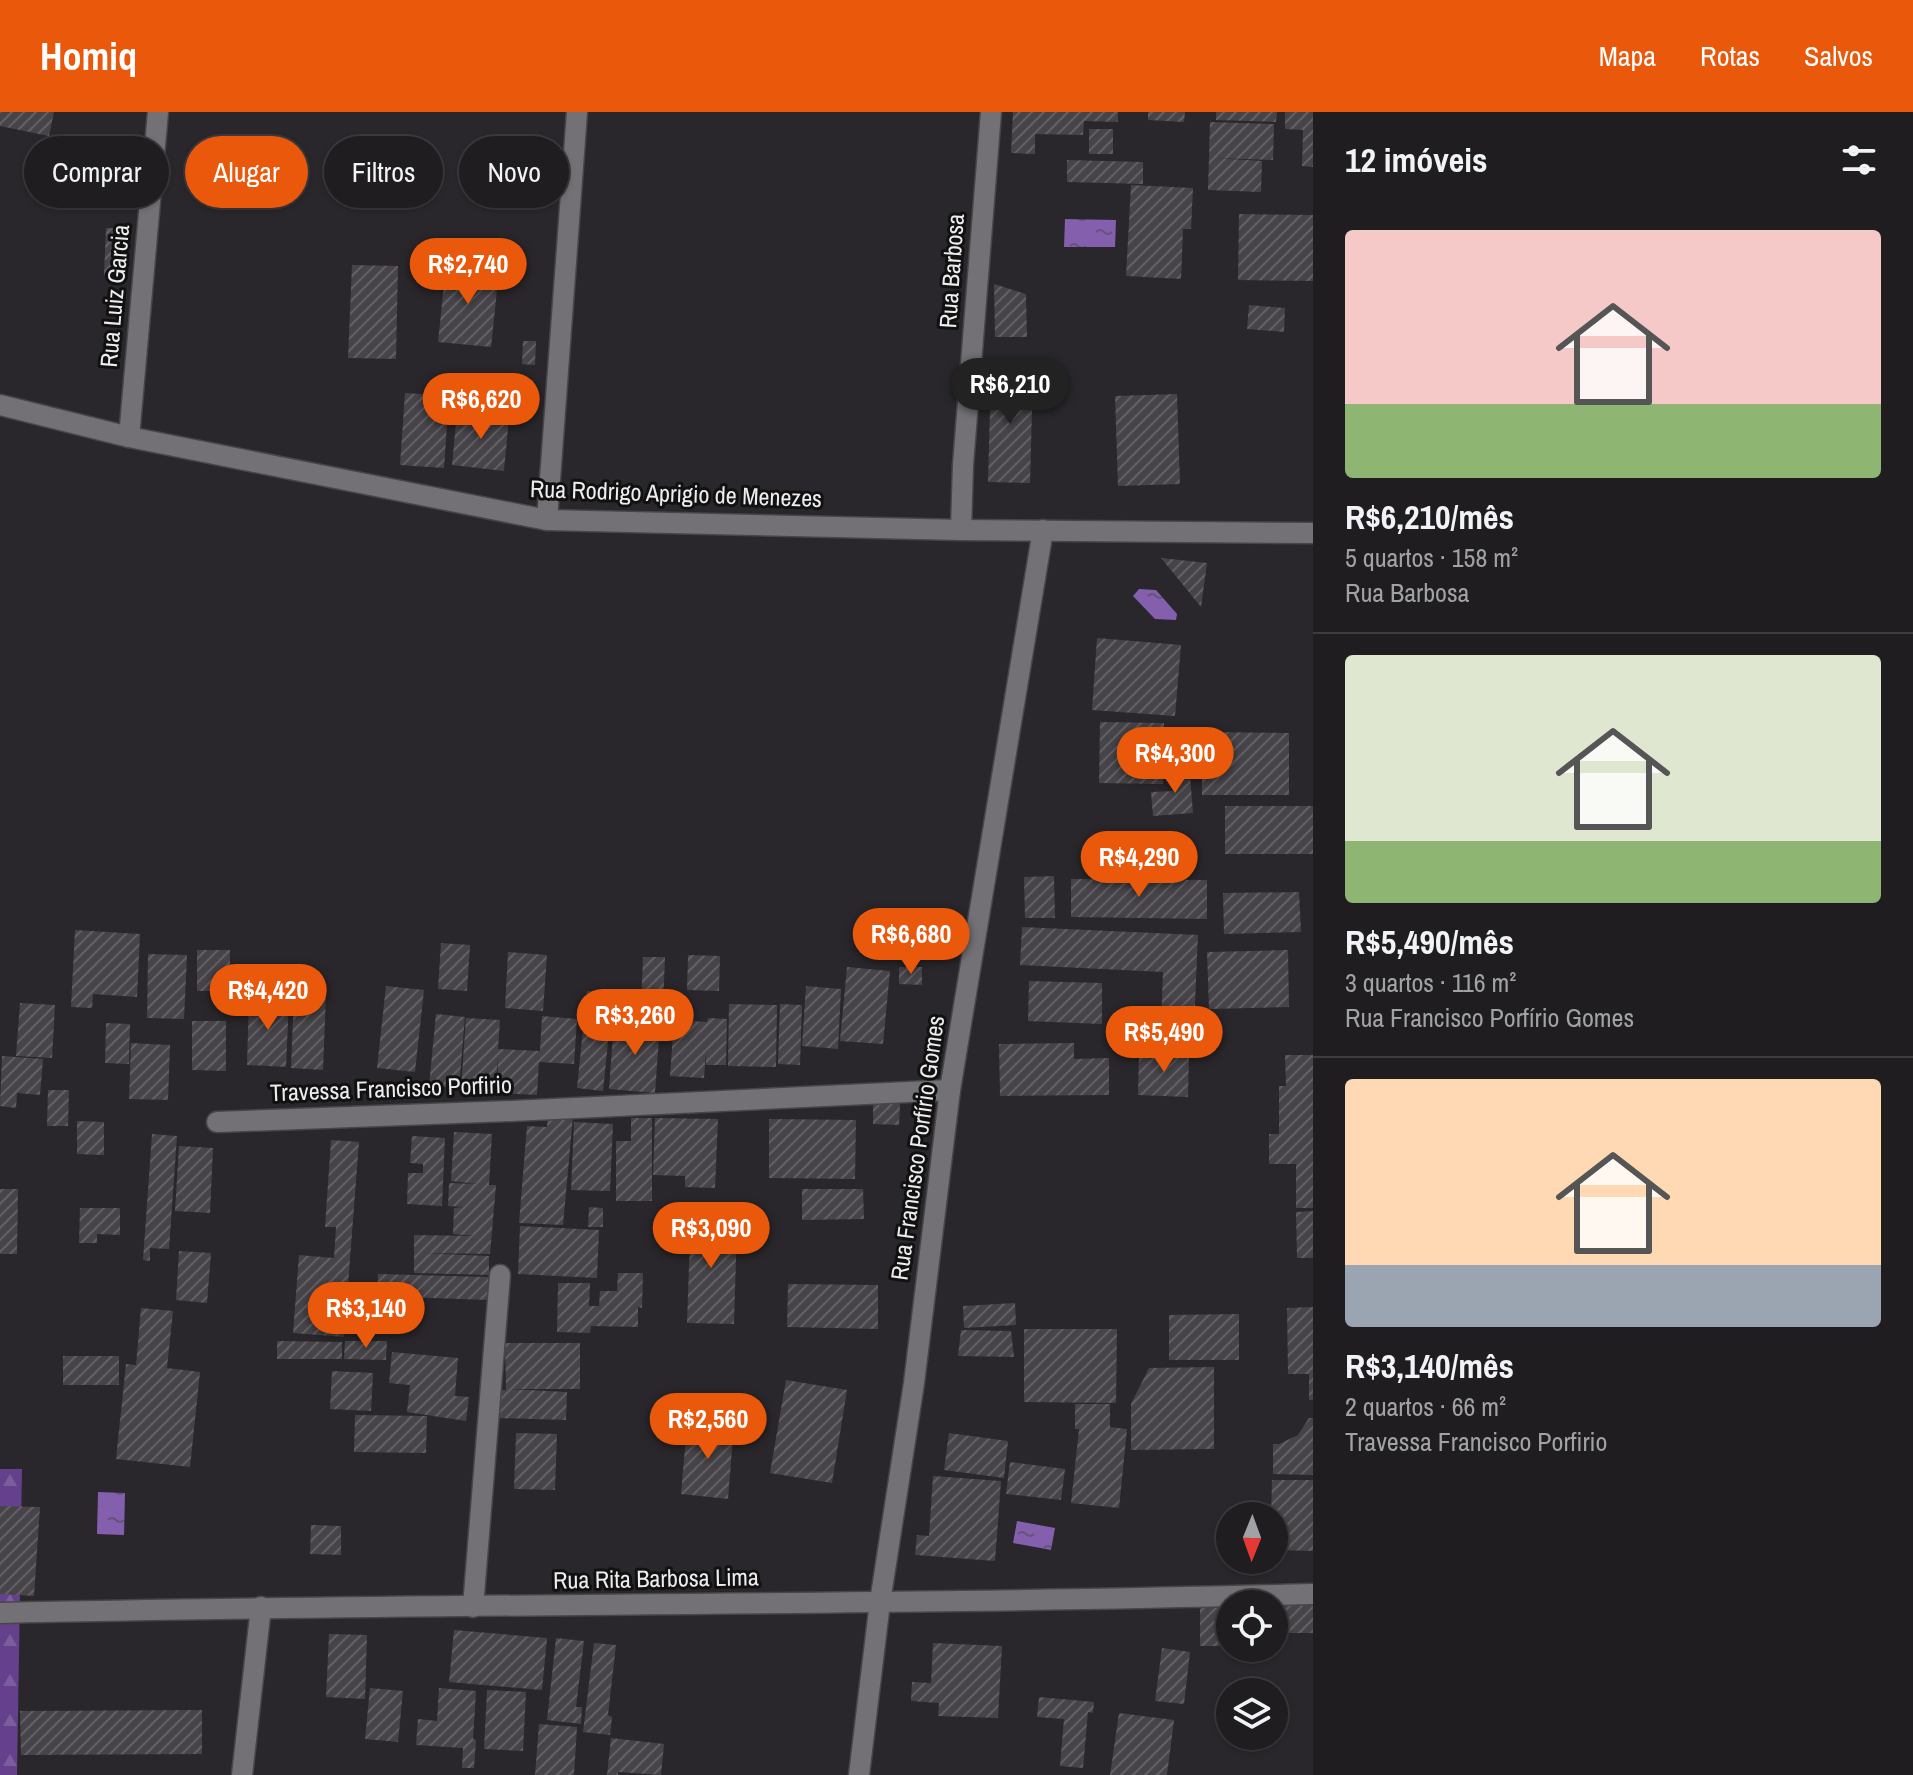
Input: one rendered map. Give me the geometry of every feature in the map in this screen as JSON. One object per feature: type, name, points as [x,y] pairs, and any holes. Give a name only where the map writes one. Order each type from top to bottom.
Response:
[{"type":"street","name":"Rua Luiz Garcia","points":[[129,437],[158,112]]},
{"type":"street","points":[[547,520],[577,112]]},
{"type":"street","name":"Rua Barbosa","points":[[961,530],[963,465],[991,112]]},
{"type":"street","name":"Rua Rodrigo Aprigio de Menezes","points":[[0,405],[129,437],[547,520],[961,530],[1313,533]]},
{"type":"street","name":"Rua Francisco Porfírio Gomes","points":[[859,1775],[880,1602],[914,1383],[950,1090],[1043,530]]},
{"type":"street","name":"Travessa Francisco Porfirio","points":[[217,1122],[950,1090]]},
{"type":"street","points":[[473,1607],[500,1275]]},
{"type":"street","name":"Rua Rita Barbosa Lima","points":[[0,1613],[1313,1594]]},
{"type":"street","points":[[242,1775],[261,1607]]},
{"type":"green space","points":[[0,1469],[22,1469],[17,1775],[0,1775]]},
{"type":"water","points":[[1065,219],[1116,220],[1115,247],[1064,247]]},
{"type":"water","points":[[1139,589],[1156,590],[1177,614],[1176,620],[1155,619],[1133,596]]},
{"type":"water","points":[[98,1492],[125,1493],[124,1535],[97,1534]]},
{"type":"water","points":[[1017,1521],[1055,1528],[1051,1550],[1013,1543]]},
{"type":"building","points":[[0,112],[54,112],[49,136],[0,126]]},
{"type":"building","points":[[1013,112],[1118,112],[1118,122],[1084,121],[1083,135],[1035,134],[1035,154],[1011,153]]},
{"type":"building","points":[[1148,112],[1185,112],[1184,122],[1148,120]]},
{"type":"building","points":[[1216,112],[1277,112],[1276,122],[1216,120]]},
{"type":"building","points":[[1285,112],[1313,112],[1313,167],[1302,166],[1303,130],[1285,129]]},
{"type":"building","points":[[1210,122],[1274,124],[1273,160],[1216,158],[1262,161],[1261,192],[1208,190]]},
{"type":"building","points":[[1089,129],[1113,129],[1113,154],[1089,154]]},
{"type":"building","points":[[1067,160],[1143,162],[1143,184],[1067,182]]},
{"type":"building","points":[[1131,185],[1193,188],[1191,229],[1183,229],[1181,279],[1126,276]]},
{"type":"building","points":[[1239,214],[1313,215],[1313,281],[1238,280]]},
{"type":"building","points":[[106,228],[128,229],[127,255],[120,255],[120,275],[104,275]]},
{"type":"building","points":[[352,265],[398,266],[396,359],[348,358]]},
{"type":"building","points":[[446,265],[499,271],[491,347],[438,342]]},
{"type":"building","points":[[994,284],[1026,294],[1027,337],[995,337]]},
{"type":"building","points":[[1249,305],[1285,308],[1284,332],[1247,329]]},
{"type":"building","points":[[523,341],[536,341],[535,365],[522,364]]},
{"type":"building","points":[[991,370],[1033,371],[1030,483],[988,482]]},
{"type":"building","points":[[405,393],[449,396],[444,468],[400,465]]},
{"type":"building","points":[[450,393],[473,393],[473,409],[450,410]]},
{"type":"building","points":[[1177,394],[1180,484],[1118,486],[1115,396]]},
{"type":"building","points":[[457,412],[509,417],[504,471],[452,465]]},
{"type":"building","points":[[1161,558],[1207,563],[1201,607]]},
{"type":"building","points":[[1097,638],[1181,645],[1175,716],[1092,710]]},
{"type":"building","points":[[1100,722],[1164,723],[1163,784],[1099,783]]},
{"type":"building","points":[[1202,732],[1289,733],[1289,795],[1202,795]]},
{"type":"building","points":[[1189,763],[1193,813],[1153,816],[1151,792],[1175,791],[1173,765]]},
{"type":"building","points":[[1225,806],[1313,806],[1313,854],[1225,854]]},
{"type":"building","points":[[1054,876],[1055,918],[1025,918],[1024,877]]},
{"type":"building","points":[[1071,879],[1207,880],[1207,919],[1071,917]]},
{"type":"building","points":[[1299,892],[1301,932],[1224,934],[1223,893]]},
{"type":"building","points":[[1022,927],[1198,935],[1194,1026],[1161,1024],[1163,972],[1020,965]]},
{"type":"building","points":[[75,930],[140,934],[137,997],[93,994],[92,1008],[71,1007]]},
{"type":"building","points":[[441,943],[470,945],[467,991],[438,989]]},
{"type":"building","points":[[197,950],[230,950],[230,991],[197,991]]},
{"type":"building","points":[[1288,950],[1289,1007],[1209,1009],[1207,952]]},
{"type":"building","points":[[508,952],[547,955],[543,1011],[505,1008]]},
{"type":"building","points":[[148,954],[187,955],[184,1019],[147,1018]]},
{"type":"building","points":[[688,955],[720,956],[719,991],[687,990]]},
{"type":"building","points":[[643,957],[665,957],[663,1007],[641,1006]]},
{"type":"building","points":[[847,967],[890,971],[883,1044],[840,1041]]},
{"type":"building","points":[[899,967],[922,967],[922,985],[899,984]]},
{"type":"building","points":[[1029,981],[1102,983],[1102,1024],[1028,1021]]},
{"type":"building","points":[[386,986],[424,990],[415,1072],[377,1068]]},
{"type":"building","points":[[806,986],[841,989],[838,1049],[802,1046]]},
{"type":"building","points":[[587,991],[613,994],[603,1091],[577,1088]]},
{"type":"building","points":[[294,992],[326,993],[323,1070],[291,1068]]},
{"type":"building","points":[[249,998],[289,1000],[286,1067],[247,1065]]},
{"type":"building","points":[[20,1003],[55,1005],[52,1058],[16,1056]]},
{"type":"building","points":[[729,1004],[777,1005],[776,1067],[728,1066]]},
{"type":"building","points":[[780,1004],[802,1005],[800,1065],[778,1064]]},
{"type":"building","points":[[436,1014],[465,1017],[459,1088],[429,1086]]},
{"type":"building","points":[[542,1016],[577,1019],[574,1064],[539,1062],[537,1095],[497,1093],[498,1056],[495,1091],[461,1088],[466,1018],[500,1020],[498,1049],[540,1051]]},
{"type":"building","points":[[708,1018],[727,1019],[726,1065],[706,1065],[706,1053],[704,1078],[670,1076],[674,1020],[707,1022]]},
{"type":"building","points":[[192,1021],[226,1021],[226,1071],[192,1070]]},
{"type":"building","points":[[614,1021],[660,1024],[655,1093],[609,1089]]},
{"type":"building","points":[[106,1023],[130,1024],[129,1064],[105,1063]]},
{"type":"building","points":[[131,1043],[170,1045],[168,1100],[129,1099]]},
{"type":"building","points":[[1074,1043],[1074,1059],[1109,1058],[1109,1095],[1000,1096],[999,1044]]},
{"type":"building","points":[[1139,1051],[1189,1053],[1188,1097],[1138,1095]]},
{"type":"building","points":[[1285,1055],[1313,1055],[1313,1208],[1296,1208],[1296,1164],[1269,1164],[1269,1134],[1279,1134],[1279,1086],[1286,1086]]},
{"type":"building","points":[[2,1056],[43,1059],[40,1095],[17,1093],[16,1108],[0,1106]]},
{"type":"building","points":[[48,1090],[69,1090],[68,1126],[47,1126]]},
{"type":"building","points":[[873,1103],[900,1104],[899,1125],[873,1124]]},
{"type":"building","points":[[548,1114],[573,1116],[563,1225],[519,1223],[527,1126],[547,1127]]},
{"type":"building","points":[[631,1118],[652,1118],[652,1201],[616,1201],[616,1141],[631,1141]]},
{"type":"building","points":[[655,1118],[718,1119],[715,1188],[685,1187],[685,1176],[653,1175]]},
{"type":"building","points":[[769,1119],[856,1120],[855,1179],[769,1178]]},
{"type":"building","points":[[77,1121],[104,1122],[104,1155],[77,1154]]},
{"type":"building","points":[[574,1122],[613,1124],[610,1191],[571,1190]]},
{"type":"building","points":[[454,1132],[492,1134],[489,1185],[496,1185],[490,1254],[421,1253],[489,1256],[489,1275],[414,1273],[414,1235],[475,1236],[453,1234],[454,1208],[464,1207],[448,1206],[449,1183],[478,1184],[451,1181]]},
{"type":"building","points":[[152,1134],[177,1136],[169,1249],[150,1248],[150,1261],[143,1260]]},
{"type":"building","points":[[412,1136],[445,1138],[442,1206],[407,1204],[408,1173],[423,1173],[423,1164],[410,1163]]},
{"type":"building","points":[[331,1140],[359,1142],[344,1337],[293,1333],[299,1255],[334,1258],[336,1227],[325,1227]]},
{"type":"building","points":[[179,1146],[213,1148],[210,1213],[175,1211]]},
{"type":"building","points":[[0,1189],[18,1189],[17,1254],[0,1254]]},
{"type":"building","points":[[802,1189],[863,1189],[864,1219],[802,1220]]},
{"type":"building","points":[[589,1207],[603,1208],[603,1227],[588,1227]]},
{"type":"building","points":[[80,1208],[120,1208],[120,1235],[97,1234],[97,1243],[79,1243]]},
{"type":"building","points":[[691,1209],[719,1210],[718,1225],[737,1226],[734,1324],[687,1323]]},
{"type":"building","points":[[1313,1211],[1313,1258],[1297,1258],[1296,1212]]},
{"type":"building","points":[[520,1226],[599,1230],[597,1278],[518,1274]]},
{"type":"building","points":[[179,1251],[211,1253],[207,1303],[176,1300]]},
{"type":"building","points":[[618,1273],[643,1273],[638,1327],[591,1326],[590,1333],[557,1332],[558,1283],[590,1283],[589,1306],[599,1306],[600,1291],[617,1291]]},
{"type":"building","points":[[378,1274],[489,1277],[488,1300],[377,1296]]},
{"type":"building","points":[[788,1284],[878,1285],[878,1329],[787,1327]]},
{"type":"building","points":[[1015,1303],[1016,1325],[964,1328],[963,1306]]},
{"type":"building","points":[[1313,1307],[1313,1400],[1309,1400],[1309,1374],[1288,1374],[1287,1308]]},
{"type":"building","points":[[141,1308],[173,1311],[167,1368],[200,1372],[190,1467],[116,1459],[126,1364],[136,1365]]},
{"type":"building","points":[[1239,1314],[1239,1360],[1169,1360],[1169,1315]]},
{"type":"building","points":[[1024,1329],[1117,1329],[1116,1403],[1024,1402]]},
{"type":"building","points":[[961,1330],[1011,1331],[1014,1357],[958,1356]]},
{"type":"building","points":[[277,1341],[342,1342],[342,1359],[277,1359]]},
{"type":"building","points":[[345,1341],[387,1341],[386,1360],[344,1359]]},
{"type":"building","points":[[505,1343],[580,1343],[580,1389],[509,1389],[567,1392],[566,1420],[496,1418],[497,1390],[506,1390]]},
{"type":"building","points":[[392,1352],[458,1358],[455,1396],[469,1397],[466,1421],[407,1412],[410,1385],[389,1383]]},
{"type":"building","points":[[63,1356],[119,1356],[119,1385],[63,1385]]},
{"type":"building","points":[[1214,1367],[1214,1449],[1131,1450],[1131,1404],[1149,1368]]},
{"type":"building","points":[[332,1371],[373,1373],[371,1411],[330,1409]]},
{"type":"building","points":[[786,1380],[847,1390],[832,1483],[770,1473]]},
{"type":"building","points":[[1075,1404],[1110,1404],[1110,1427],[1127,1429],[1119,1508],[1071,1503],[1079,1429],[1075,1429]]},
{"type":"building","points":[[355,1415],[427,1416],[426,1453],[354,1452]]},
{"type":"building","points":[[1309,1418],[1313,1418],[1313,1475],[1273,1474],[1273,1444],[1298,1435]]},
{"type":"building","points":[[699,1421],[734,1424],[728,1499],[681,1494],[686,1436],[698,1433]]},
{"type":"building","points":[[516,1433],[557,1434],[555,1490],[514,1489]]},
{"type":"building","points":[[949,1433],[1008,1441],[1004,1478],[944,1470]]},
{"type":"building","points":[[1010,1462],[1065,1469],[1061,1500],[1006,1494]]},
{"type":"building","points":[[933,1476],[1001,1481],[995,1561],[915,1555],[917,1535],[929,1536]]},
{"type":"building","points":[[1272,1480],[1313,1480],[1313,1551],[1288,1550],[1288,1502],[1271,1502]]},
{"type":"building","points":[[0,1506],[40,1507],[34,1596],[0,1594]]},
{"type":"building","points":[[311,1525],[341,1526],[341,1555],[310,1554]]},
{"type":"building","points":[[1288,1601],[1313,1601],[1313,1633],[1288,1633]]},
{"type":"building","points":[[1200,1604],[1216,1604],[1216,1646],[1200,1646]]},
{"type":"building","points":[[454,1630],[547,1638],[542,1690],[449,1682]]},
{"type":"building","points":[[329,1634],[367,1635],[365,1699],[326,1697]]},
{"type":"building","points":[[556,1638],[584,1641],[576,1707],[582,1707],[581,1724],[547,1720]]},
{"type":"building","points":[[594,1643],[616,1645],[608,1715],[612,1717],[610,1735],[583,1732]]},
{"type":"building","points":[[933,1643],[1002,1646],[998,1718],[938,1716],[939,1703],[911,1701],[912,1682],[931,1683]]},
{"type":"building","points":[[1162,1648],[1190,1652],[1184,1704],[1155,1701]]},
{"type":"building","points":[[370,1688],[403,1691],[398,1742],[365,1739]]},
{"type":"building","points":[[439,1688],[476,1691],[474,1768],[462,1768],[463,1748],[416,1745],[418,1719],[437,1721]]},
{"type":"building","points":[[487,1690],[526,1692],[523,1751],[484,1749]]},
{"type":"building","points":[[1039,1697],[1094,1702],[1093,1713],[1088,1712],[1083,1768],[1060,1766],[1064,1719],[1037,1717]]},
{"type":"building","points":[[202,1710],[202,1754],[21,1755],[20,1711]]},
{"type":"building","points":[[1119,1713],[1174,1720],[1167,1775],[1110,1775]]},
{"type":"building","points":[[539,1724],[577,1727],[574,1775],[535,1775]]},
{"type":"building","points":[[611,1738],[664,1744],[661,1775],[618,1772],[618,1775],[607,1775]]}]
